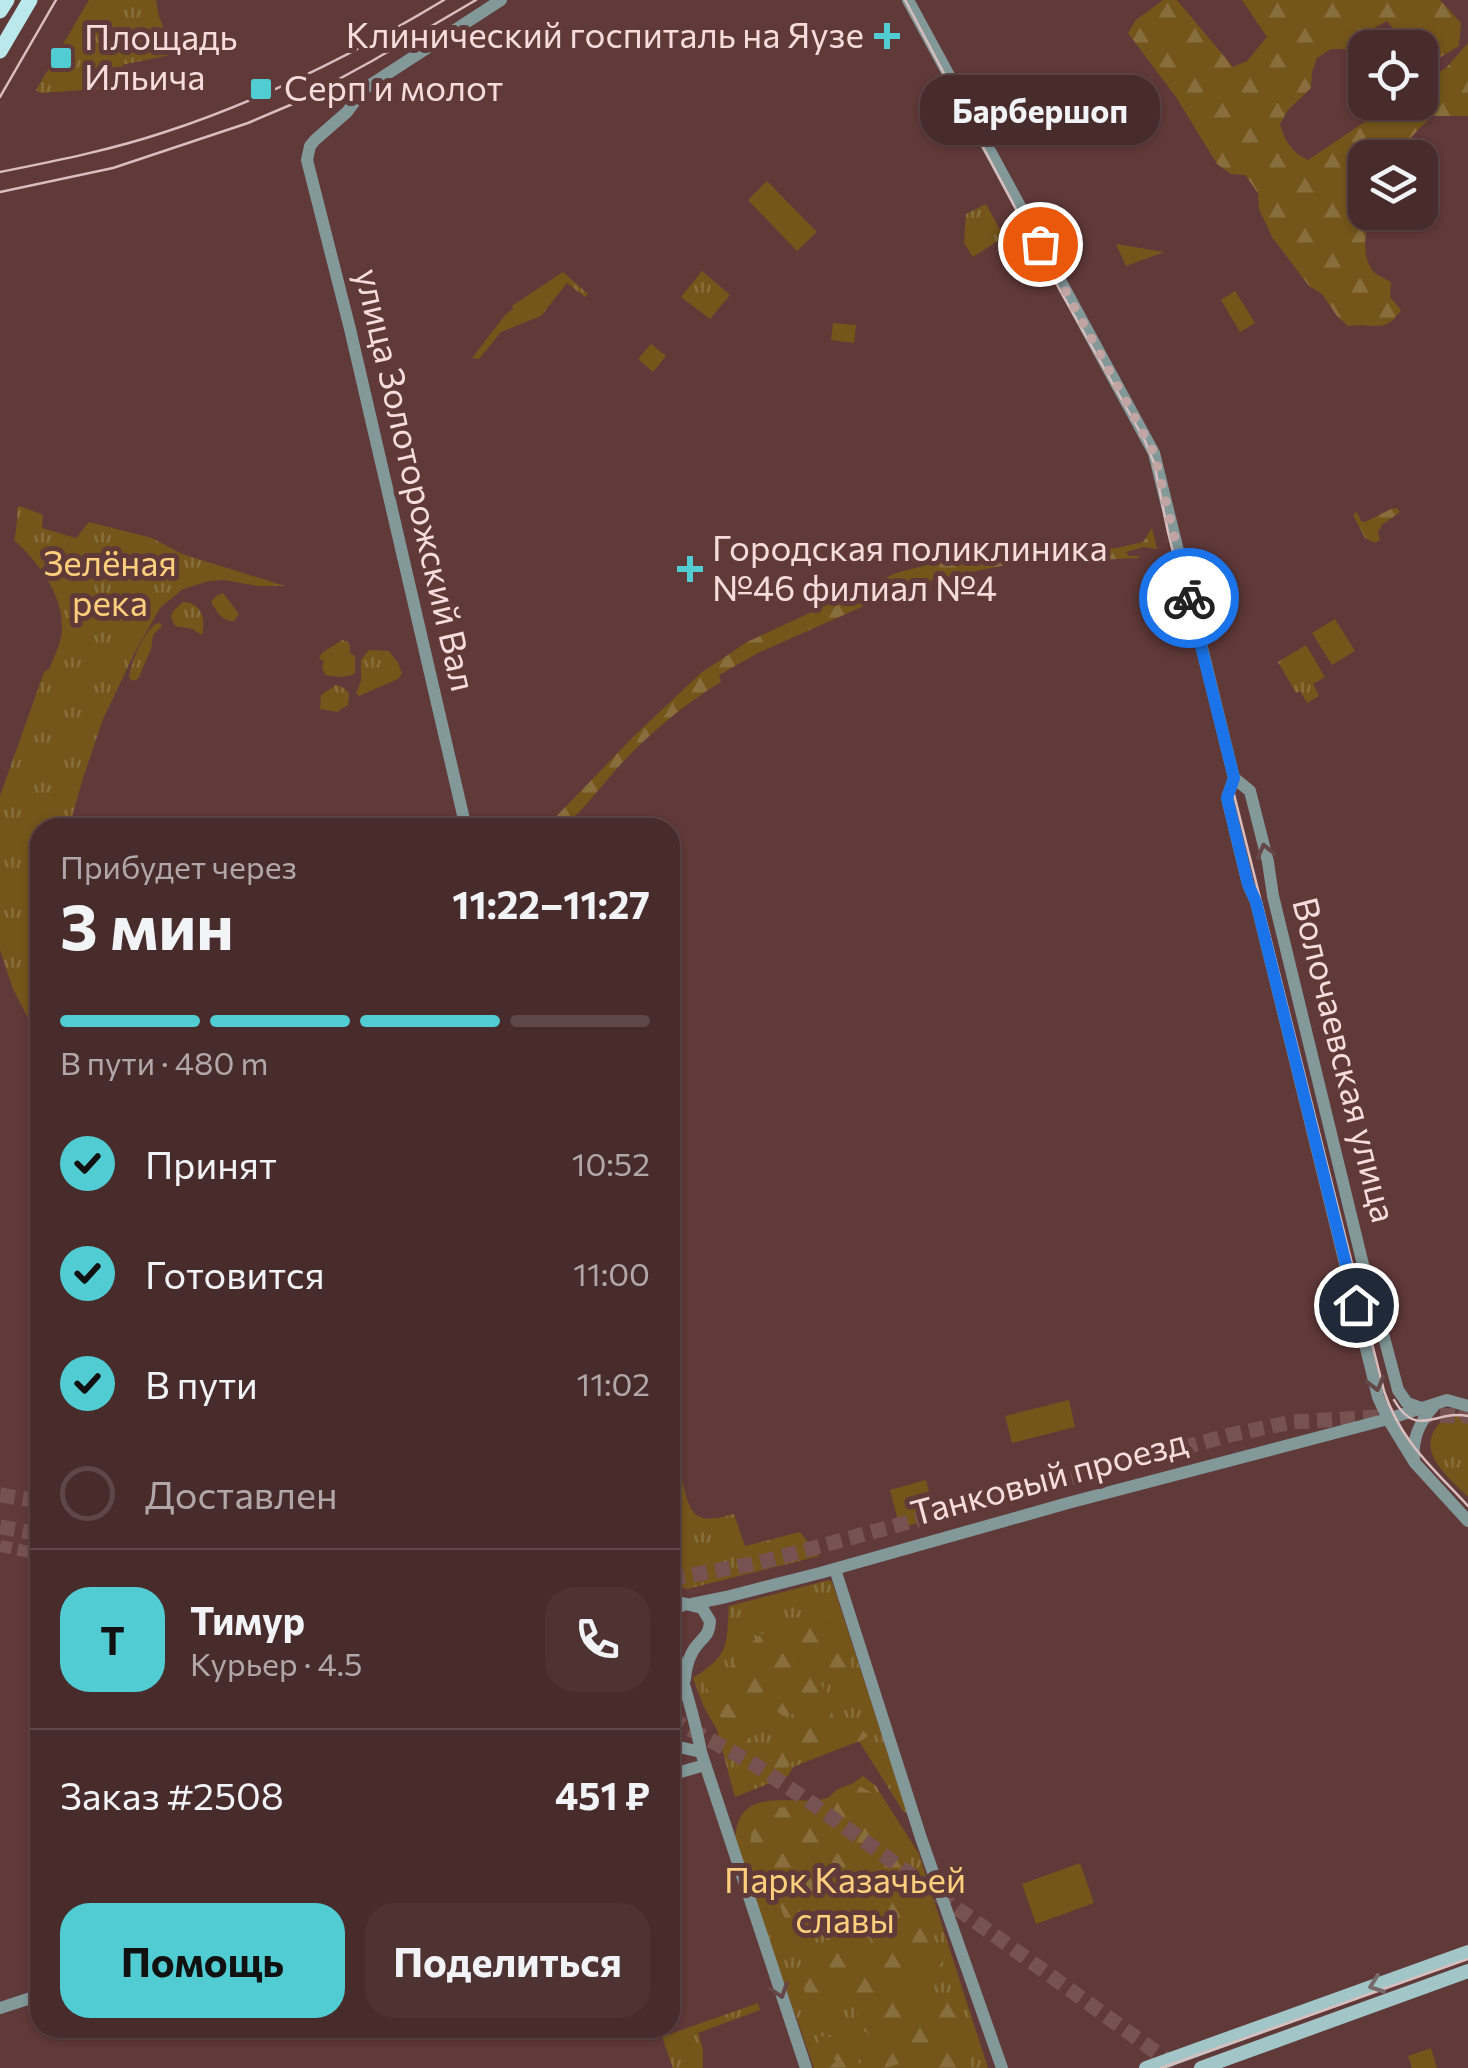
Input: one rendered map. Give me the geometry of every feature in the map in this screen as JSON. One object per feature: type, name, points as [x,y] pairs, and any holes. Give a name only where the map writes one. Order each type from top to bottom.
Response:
[{"type":"main road","points":[[0,11],[6,0]]},
{"type":"main road","points":[[0,51],[30,0]]},
{"type":"main road","points":[[1146,2068],[1468,1952]]},
{"type":"main road","points":[[1201,2068],[1468,1971]]},
{"type":"street","name":"улица Золоторожский Вал","points":[[464,818],[307,160],[310,146],[347,112],[364,89],[501,0]]},
{"type":"street","name":"Волочаевская улица","points":[[908,0],[1154,453],[1234,778],[1227,798],[1261,920],[1378,1396],[1415,1463],[1468,1521]]},
{"type":"street","name":"Волочаевская улица","points":[[1234,778],[1250,790],[1272,896],[1367,1281],[1398,1390],[1406,1403],[1435,1404]]},
{"type":"street","points":[[1415,1463],[1412,1445],[1435,1404],[1468,1406]]},
{"type":"street","name":"Танковый проезд","points":[[689,1604],[835,1569],[1435,1404]]},
{"type":"street","points":[[835,1569],[925,1849],[1002,2068]]},
{"type":"street","points":[[685,1686],[687,1664],[709,1632],[715,1608],[726,1598]]},
{"type":"street","points":[[680,1602],[702,1608],[710,1622]]},
{"type":"street","points":[[680,1607],[689,1604]]},
{"type":"street","points":[[680,1642],[698,1644]]},
{"type":"street","points":[[680,1670],[703,1759],[806,2068]]},
{"type":"street","points":[[680,1750],[703,1759]]},
{"type":"street","points":[[680,1771],[703,1759]]},
{"type":"street","points":[[0,2008],[30,1998]]},
{"type":"green space","points":[[89,0],[156,0],[175,54],[122,65],[128,87],[41,93],[36,90]]},
{"type":"green space","points":[[1163,0],[1177,0],[1233,67],[1247,61],[1267,37],[1242,0],[1440,0],[1461,23],[1459,46],[1438,59],[1438,30],[1395,30],[1387,21],[1370,30],[1348,30],[1348,48],[1331,49],[1317,58],[1311,88],[1288,110],[1280,124],[1297,154],[1308,160],[1368,120],[1429,120],[1409,140],[1348,140],[1348,230],[1367,230],[1368,261],[1376,274],[1391,282],[1390,297],[1401,310],[1395,318],[1384,325],[1348,326],[1322,294],[1309,286],[1272,237],[1259,209],[1258,193],[1245,175],[1231,174],[1217,164],[1176,97],[1128,33],[1136,20]]},
{"type":"green space","points":[[1468,43],[1468,116],[1438,116],[1438,73]]},
{"type":"green space","points":[[767,181],[817,232],[797,251],[748,200]]},
{"type":"green space","points":[[986,204],[1004,237],[973,257],[964,243],[966,214]]},
{"type":"green space","points":[[1116,244],[1164,252],[1126,266]]},
{"type":"green space","points":[[702,271],[730,295],[710,319],[681,297]]},
{"type":"green space","points":[[563,272],[588,294],[585,297],[567,283],[541,316],[501,332],[479,359],[472,358],[512,306]]},
{"type":"green space","points":[[1235,291],[1255,323],[1240,332],[1221,300]]},
{"type":"green space","points":[[833,323],[856,325],[854,343],[831,340]]},
{"type":"green space","points":[[651,344],[666,356],[653,372],[638,359]]},
{"type":"green space","name":"Зелёная река","points":[[17,508],[43,515],[42,528],[76,538],[89,522],[152,538],[182,554],[285,586],[209,581],[183,589],[160,608],[103,719],[72,818],[30,818],[30,1022],[13,989],[0,950],[0,796],[44,672],[59,645],[62,618],[48,581],[14,540]]},
{"type":"green space","points":[[1397,508],[1400,512],[1382,525],[1378,532],[1380,540],[1375,543],[1365,538],[1353,515],[1357,512],[1365,522]]},
{"type":"green space","points":[[1152,528],[1157,549],[1144,547],[1126,552],[1139,558],[1011,564],[931,580],[931,588],[866,605],[758,653],[719,675],[721,682],[655,731],[572,818],[555,818],[701,673],[747,642],[896,573],[947,560],[1117,548],[1143,542]]},
{"type":"green space","points":[[223,593],[239,614],[234,621],[223,618],[211,602]]},
{"type":"green space","points":[[183,602],[195,605],[201,613],[202,635],[175,626],[173,611]]},
{"type":"green space","points":[[1335,619],[1355,651],[1332,665],[1312,633]]},
{"type":"green space","points":[[155,624],[162,626],[153,635],[138,679],[132,681],[129,677],[135,656]]},
{"type":"green space","points":[[342,640],[348,642],[350,653],[355,656],[355,673],[344,677],[325,675],[324,661],[319,659]]},
{"type":"green space","points":[[1306,645],[1325,677],[1313,684],[1319,696],[1307,703],[1300,691],[1296,693],[1278,662]]},
{"type":"green space","points":[[369,650],[389,651],[402,673],[398,679],[359,696],[356,693],[361,681],[361,660]]},
{"type":"green space","points":[[336,685],[349,694],[348,705],[337,712],[320,709],[321,695]]},
{"type":"green space","points":[[1069,1400],[1075,1427],[1012,1443],[1005,1416]]},
{"type":"green space","points":[[1460,1415],[1468,1420],[1468,1497],[1440,1468],[1430,1442],[1438,1425]]},
{"type":"green space","points":[[680,1480],[696,1515],[710,1519],[734,1514],[745,1546],[800,1532],[819,1556],[687,1589],[680,1587]]},
{"type":"green space","points":[[926,1480],[936,1518],[900,1528],[890,1490]]},
{"type":"green space","name":"Парк Казачьей славы","points":[[829,1580],[907,1813],[859,1741],[793,1767],[788,1776],[735,1797],[717,1730],[693,1678],[714,1663],[724,1649],[729,1606]]},
{"type":"green space","points":[[826,1614],[833,1623],[837,1642],[792,1658],[831,1653],[847,1658],[851,1677],[826,1669],[818,1677],[837,1725],[858,1724],[868,1736],[800,1757],[773,1776],[757,1768],[738,1768],[731,1731],[711,1704],[707,1685],[712,1684],[717,1701],[744,1710],[751,1742],[761,1753],[771,1751],[801,1727],[801,1722],[793,1714],[783,1716],[767,1703],[751,1707],[741,1702],[729,1668],[757,1637],[780,1624]]},
{"type":"green space","name":"Парк Казачьей славы","points":[[863,1776],[876,1786],[919,1854],[988,2068],[814,2068],[735,1844],[737,1824],[755,1804],[829,1798]]},
{"type":"green space","name":"Парк Казачьей славы","points":[[854,1783],[872,1793],[883,1826],[905,1849],[913,1885],[924,1898],[931,1936],[943,1960],[943,1966],[918,1977],[911,1995],[917,2004],[934,2006],[953,1994],[968,2068],[905,2068],[898,2064],[885,2068],[829,2068],[836,2061],[817,2039],[821,2036],[843,2041],[861,2065],[872,2054],[873,2038],[853,2027],[858,2015],[852,2005],[836,2003],[821,2011],[815,2009],[802,1978],[807,1964],[828,1940],[838,1940],[850,1956],[866,1950],[871,1941],[849,1916],[843,1896],[809,1891],[801,1897],[798,1912],[800,1938],[790,1941],[770,1880],[750,1844],[752,1829],[777,1808],[824,1801],[838,1789]]},
{"type":"green space","points":[[1080,1863],[1094,1903],[1036,1924],[1022,1884]]},
{"type":"green space","points":[[758,2003],[760,2010],[698,2033],[703,2068],[673,2068],[662,2038],[680,2038],[680,2031]]},
{"type":"green space","points":[[1431,2048],[1437,2068],[1412,2068],[1408,2056]]},
{"type":"tunnel","points":[[1459,1414],[1468,1413]]},
{"type":"tunnel","points":[[1417,1415],[1468,1416]]},
{"type":"tunnel","points":[[680,1577],[758,1563],[1230,1435],[1292,1422],[1394,1416]]},
{"type":"tunnel","points":[[0,1495],[30,1500]]},
{"type":"tunnel","points":[[0,1527],[30,1532]]},
{"type":"tunnel","points":[[0,1546],[30,1552]]},
{"type":"tunnel","points":[[680,1723],[754,1764],[813,1804],[1178,2068]]},
{"type":"tram line","points":[[0,97],[56,0]]},
{"type":"tram line","points":[[905,0],[1154,463],[1168,532],[1384,1391],[1409,1440],[1468,1506]]},
{"type":"tram line","points":[[1394,1400],[1402,1412],[1419,1421],[1468,1416]]},
{"type":"tram line","points":[[1161,2068],[1468,1959]]},
{"type":"railway","points":[[0,172],[124,144],[202,119],[308,74],[444,0]]},
{"type":"railway","points":[[0,192],[113,168],[248,123],[295,103],[476,0]]},
{"type":"way so far","points":[[1040,244],[1154,453],[1189,598]]},
{"type":"place","name":"Клинический госпиталь на Яузе","points":[[887,36]]},
{"type":"place","name":"Площадь Ильича","points":[[61,58]]},
{"type":"place","name":"Серп и молот","points":[[261,89]]},
{"type":"place","name":"Барбершоп","points":[[1040,244]]},
{"type":"place","name":"Городская поликлиника №46 филиал №4","points":[[690,569]]},
{"type":"route","points":[[1189,598],[1234,778],[1227,798],[1356,1305]]}]
